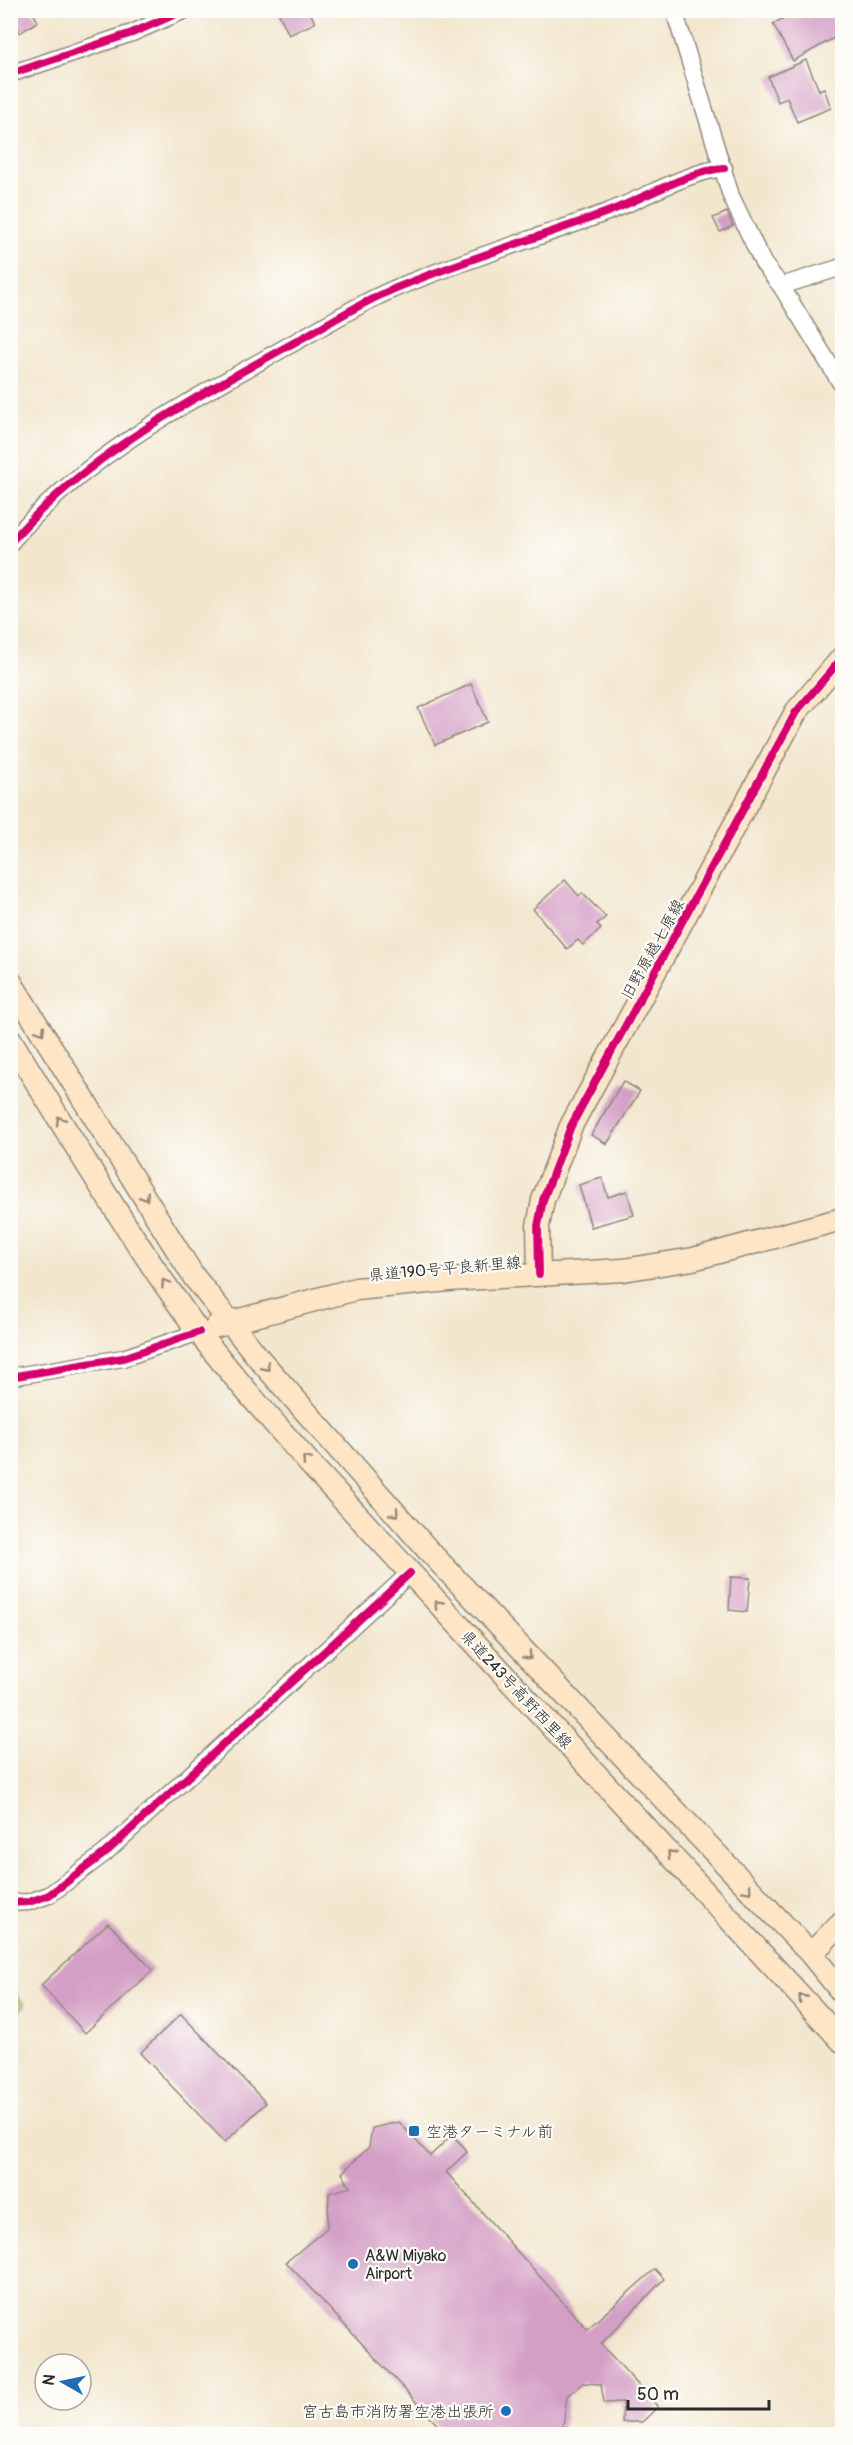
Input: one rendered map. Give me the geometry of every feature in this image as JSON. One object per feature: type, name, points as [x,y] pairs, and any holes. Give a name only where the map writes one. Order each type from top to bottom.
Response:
[{"type":"main road","name":"旧野原越七原線","points":[[539,1274],[538,1226],[543,1200],[571,1126],[796,712],[843,658]]},
{"type":"main road","points":[[10,981],[194,1277],[228,1322]]},
{"type":"main road","points":[[10,1040],[106,1196],[199,1332]]},
{"type":"main road","name":"県道190号平良新里線","points":[[199,1332],[228,1322],[356,1289],[539,1274],[623,1270],[693,1259],[843,1220]]},
{"type":"main road","name":"県道243号高野西里線","points":[[228,1322],[428,1550],[811,1954],[843,1992]]},
{"type":"main road","name":"県道243号高野西里線","points":[[199,1332],[310,1464],[843,2041]]},
{"type":"main road","points":[[811,1954],[843,1922]]},
{"type":"street","points":[[10,74],[132,33],[185,10]]},
{"type":"street","points":[[674,10],[731,196],[763,263],[781,286],[843,385]]},
{"type":"street","points":[[10,543],[29,521],[75,477],[192,400],[345,313],[403,284],[634,202],[707,170],[724,168]]},
{"type":"street","points":[[781,286],[843,267]]},
{"type":"street","points":[[10,1377],[123,1358],[199,1332]]},
{"type":"street","points":[[10,1903],[29,1902],[50,1895],[105,1853],[410,1573]]},
{"type":"green space","points":[[11,1988],[25,2005],[10,2020]]},
{"type":"building","points":[[10,10],[31,10],[38,21],[20,33],[10,19]]},
{"type":"building","points":[[277,10],[309,10],[315,23],[289,35]]},
{"type":"building","points":[[798,10],[843,10],[843,33],[793,61],[773,24]]},
{"type":"building","points":[[806,60],[819,90],[824,88],[831,108],[797,122],[787,98],[778,102],[768,77]]},
{"type":"building","points":[[727,212],[733,226],[720,232],[713,218]]},
{"type":"building","points":[[471,684],[488,722],[435,745],[418,708]]},
{"type":"building","points":[[565,880],[579,896],[582,893],[606,917],[597,924],[601,929],[583,945],[578,940],[567,949],[533,909]]},
{"type":"building","points":[[623,1081],[640,1091],[607,1144],[591,1135]]},
{"type":"building","points":[[602,1178],[608,1197],[627,1191],[634,1215],[591,1227],[579,1185]]},
{"type":"building","points":[[731,1577],[750,1578],[747,1612],[729,1610]]},
{"type":"building","points":[[108,1923],[153,1970],[85,2033],[41,1985]]},
{"type":"building","points":[[181,2014],[266,2103],[225,2142],[140,2053]]},
{"type":"building","points":[[399,2122],[430,2156],[452,2135],[464,2147],[467,2152],[446,2172],[587,2329],[655,2269],[664,2279],[601,2344],[658,2407],[642,2422],[622,2422],[623,2402],[604,2403],[601,2384],[583,2383],[567,2396],[562,2434],[446,2434],[286,2262],[327,2228],[329,2193],[350,2187],[342,2173],[369,2147],[372,2128]]},
{"type":"cycle path","points":[[10,74],[132,33],[185,10]]},
{"type":"cycle path","points":[[10,543],[71,483],[139,433],[175,410],[360,305],[390,290],[602,214],[679,180],[724,168]]},
{"type":"cycle path","points":[[539,1274],[538,1226],[543,1200],[571,1126],[796,712],[842,658]]},
{"type":"cycle path","points":[[10,1377],[123,1358],[199,1332]]},
{"type":"cycle path","points":[[10,1903],[29,1902],[49,1895],[105,1853],[410,1573]]},
{"type":"place","name":"空港ターミナル前","points":[[414,2131]]},
{"type":"place","name":"A&W Miyako Airport","points":[[353,2264]]},
{"type":"place","name":"宮古島市消防署空港出張所","points":[[506,2411]]}]
